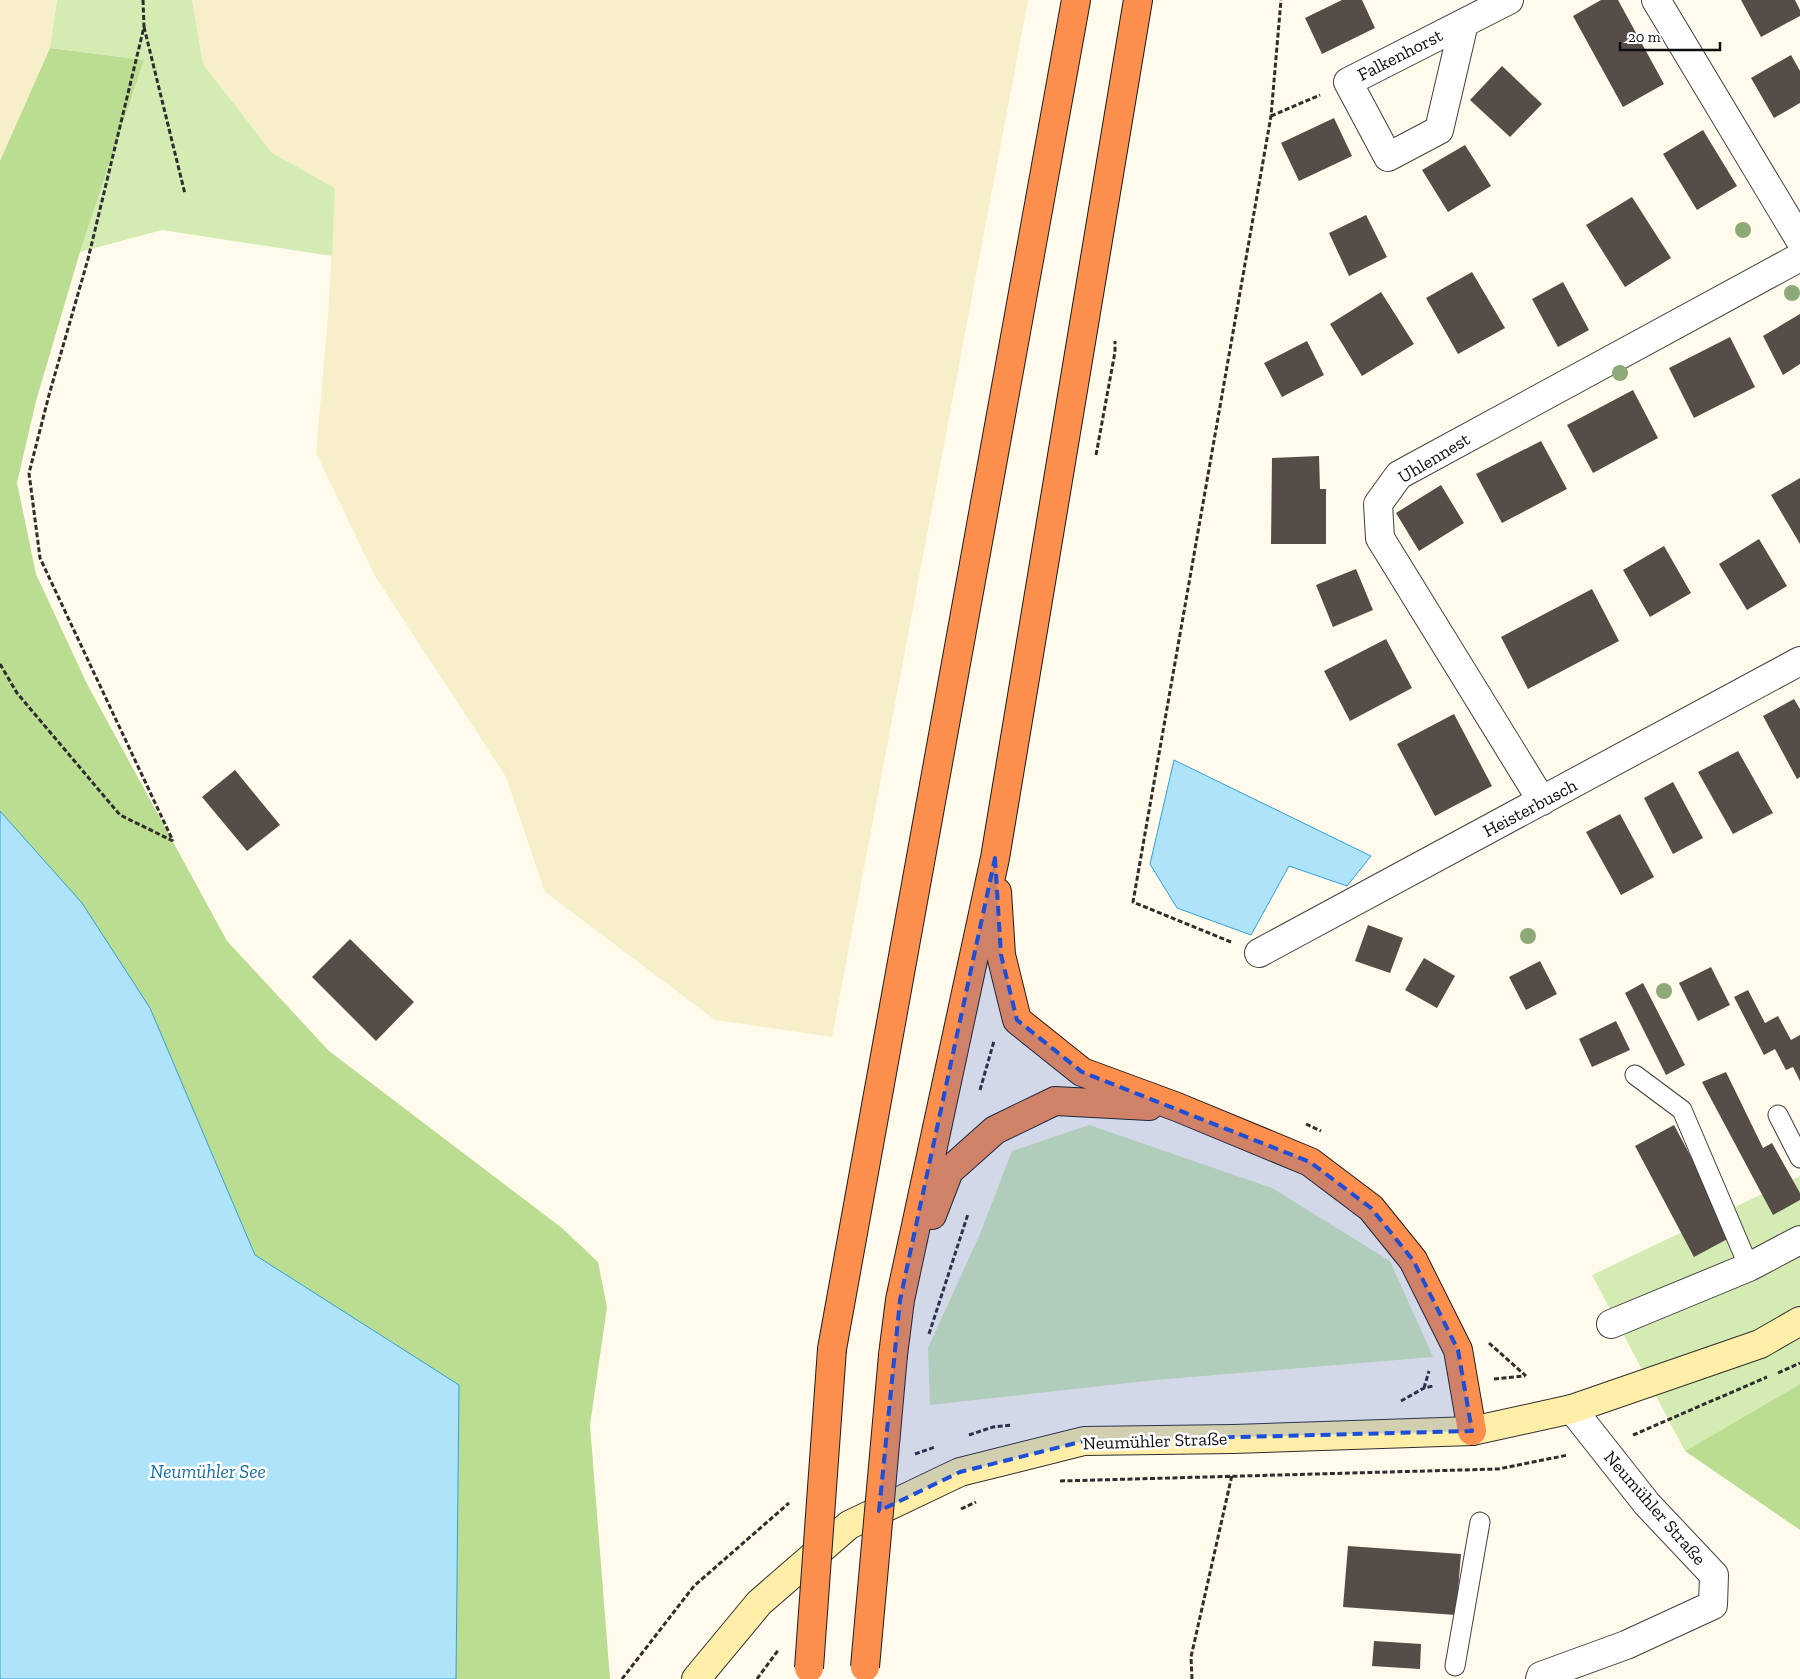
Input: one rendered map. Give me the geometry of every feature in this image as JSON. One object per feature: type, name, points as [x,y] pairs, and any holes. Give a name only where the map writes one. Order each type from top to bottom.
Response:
[{"type":"highway","points":[[809,1673],[832,1349],[1076,0]]},
{"type":"highway","points":[[865,1673],[893,1355],[900,1300],[995,858],[1138,0]]},
{"type":"highway","points":[[995,858],[1001,956],[1017,1020],[1082,1072],[1177,1107],[1310,1162],[1371,1208],[1412,1260],[1458,1350],[1472,1431]]},
{"type":"highway","points":[[900,1300],[948,1171],[995,1130],[1054,1101],[1177,1107]]},
{"type":"main road","name":"Neumühler Straße","points":[[696,1679],[759,1604],[850,1525],[960,1472],[1084,1441],[1233,1439],[1472,1431],[1572,1409],[1760,1344],[1800,1321]]},
{"type":"street","name":"Falkenhorst","points":[[1464,23],[1439,130],[1388,157],[1348,82],[1509,0]]},
{"type":"street","points":[[1656,0],[1800,240]]},
{"type":"street","name":"Uhlennest","points":[[1542,801],[1380,538],[1378,504],[1398,475],[1800,257]]},
{"type":"street","name":"Heisterbusch","points":[[1259,953],[1800,661]]},
{"type":"street","points":[[1611,1324],[1749,1267],[1800,1240]]},
{"type":"street","name":"Neumühler Straße","points":[[1540,1679],[1541,1676],[1626,1645],[1713,1605],[1714,1575],[1647,1504],[1572,1409]]},
{"type":"lane","points":[[1634,1075],[1682,1110],[1749,1267]]},
{"type":"lane","points":[[1778,1115],[1800,1158]]},
{"type":"lane","points":[[1455,1666],[1480,1522]]},
{"type":"path","points":[[143,0],[144,27],[185,194]]},
{"type":"path","points":[[1259,953],[1133,902],[1271,116],[1280,0]]},
{"type":"path","points":[[0,664],[17,693],[120,814],[174,841],[40,558],[29,473],[48,395],[88,259],[144,27]]},
{"type":"path","points":[[1271,116],[1348,82]]},
{"type":"path","points":[[1096,459],[1115,352],[1115,333]]},
{"type":"path","points":[[1299,1121],[1318,1128],[1325,1134]]},
{"type":"path","points":[[1483,1338],[1526,1376]]},
{"type":"path","points":[[1052,1481],[1498,1469],[1602,1448],[1800,1363]]},
{"type":"path","points":[[1398,1403],[1424,1388],[1431,1365]]},
{"type":"path","points":[[1192,1679],[1191,1656],[1232,1475]]},
{"type":"path","points":[[952,1513],[979,1501]]},
{"type":"path","points":[[757,1679],[781,1645]]},
{"type":"highlighted area","points":[[995,858],[1001,955],[1017,1020],[1082,1072],[1310,1162],[1371,1208],[1413,1260],[1458,1350],[1472,1431],[1084,1441],[960,1472],[879,1511],[900,1300]]},
{"type":"shaded area","points":[[0,0],[57,0],[50,48],[0,161]]},
{"type":"shaded area","points":[[192,0],[1028,0],[832,1037],[715,1020],[545,892],[506,777],[375,576],[316,453],[328,317],[335,188],[272,153],[203,64]]},
{"type":"green space","points":[[57,0],[192,0],[203,64],[272,153],[335,188],[332,256],[162,230],[80,252],[144,60],[50,48]]},
{"type":"green space","points":[[50,48],[144,60],[80,252],[36,401],[17,483],[36,574],[87,684],[227,941],[329,1051],[562,1228],[598,1262],[607,1307],[590,1425],[610,1679],[456,1679],[459,1385],[255,1255],[150,1008],[0,811],[0,161]]},
{"type":"green space","points":[[1089,1125],[1272,1188],[1390,1261],[1433,1357],[1155,1380],[930,1405],[928,1348],[980,1234],[1012,1151]]},
{"type":"green space","points":[[1800,1176],[1800,1384],[1685,1451],[1592,1275]]},
{"type":"green space","points":[[1800,1384],[1800,1530],[1685,1451]]},
{"type":"water","points":[[1174,760],[1371,856],[1347,886],[1289,866],[1251,935],[1177,908],[1150,864]]},
{"type":"water","name":"Neumühler See","points":[[0,811],[82,903],[150,1008],[255,1255],[459,1385],[456,1679],[0,1679]]},
{"type":"building","points":[[1342,0],[1362,0],[1375,28],[1322,54],[1305,18]]},
{"type":"building","points":[[1601,0],[1618,0],[1664,84],[1623,107],[1573,16]]},
{"type":"building","points":[[1741,0],[1795,0],[1800,10],[1800,16],[1761,37]]},
{"type":"building","points":[[1791,55],[1800,71],[1800,103],[1774,118],[1751,78]]},
{"type":"building","points":[[1502,66],[1542,104],[1510,137],[1470,100]]},
{"type":"building","points":[[1334,118],[1352,156],[1299,181],[1281,143]]},
{"type":"building","points":[[1703,130],[1737,186],[1697,210],[1663,154]]},
{"type":"building","points":[[1465,145],[1491,186],[1448,212],[1422,170]]},
{"type":"building","points":[[1632,197],[1671,258],[1625,287],[1586,225]]},
{"type":"building","points":[[1366,215],[1387,257],[1349,276],[1329,233]]},
{"type":"building","points":[[1472,272],[1505,328],[1458,354],[1426,298]]},
{"type":"building","points":[[1563,282],[1589,330],[1558,347],[1532,299]]},
{"type":"building","points":[[1381,292],[1414,344],[1362,376],[1330,324]]},
{"type":"building","points":[[1800,314],[1800,364],[1783,375],[1763,336]]},
{"type":"building","points":[[1730,337],[1755,387],[1694,418],[1669,368]]},
{"type":"building","points":[[1307,341],[1324,375],[1282,397],[1264,363]]},
{"type":"building","points":[[1633,390],[1658,438],[1593,473],[1567,425]]},
{"type":"building","points":[[1541,441],[1567,489],[1502,523],[1476,474]]},
{"type":"building","points":[[1319,456],[1320,489],[1326,489],[1326,544],[1271,544],[1272,458]]},
{"type":"building","points":[[1800,478],[1800,544],[1771,495]]},
{"type":"building","points":[[1441,485],[1464,523],[1419,551],[1396,513]]},
{"type":"building","points":[[1759,539],[1787,586],[1747,610],[1719,564]]},
{"type":"building","points":[[1664,546],[1691,593],[1650,617],[1623,570]]},
{"type":"building","points":[[1356,569],[1373,610],[1333,627],[1316,585]]},
{"type":"building","points":[[1592,589],[1619,641],[1528,689],[1501,637]]},
{"type":"building","points":[[1386,639],[1412,688],[1350,721],[1324,671]]},
{"type":"building","points":[[1794,699],[1800,709],[1800,777],[1797,779],[1763,716]]},
{"type":"building","points":[[1454,714],[1492,786],[1435,816],[1397,744]]},
{"type":"building","points":[[1738,751],[1773,813],[1733,834],[1698,772]]},
{"type":"building","points":[[235,770],[280,825],[247,851],[202,797]]},
{"type":"building","points":[[1673,782],[1703,838],[1673,854],[1644,798]]},
{"type":"building","points":[[1620,814],[1654,877],[1621,895],[1586,832]]},
{"type":"building","points":[[1368,925],[1403,938],[1390,973],[1355,961]]},
{"type":"building","points":[[350,939],[414,1002],[376,1041],[312,977]]},
{"type":"building","points":[[1424,958],[1455,976],[1437,1008],[1405,990]]},
{"type":"building","points":[[1540,961],[1557,994],[1526,1010],[1509,977]]},
{"type":"building","points":[[1711,967],[1730,1005],[1698,1021],[1679,983]]},
{"type":"building","points":[[1643,983],[1685,1065],[1666,1075],[1625,993]]},
{"type":"building","points":[[1748,990],[1765,1023],[1778,1016],[1791,1040],[1800,1035],[1800,1081],[1793,1067],[1786,1070],[1775,1049],[1764,1055],[1734,997]]},
{"type":"building","points":[[1616,1021],[1630,1050],[1592,1067],[1579,1039]]},
{"type":"building","points":[[1726,1072],[1763,1148],[1772,1143],[1800,1193],[1800,1200],[1773,1215],[1702,1082]]},
{"type":"building","points":[[1674,1125],[1733,1236],[1694,1257],[1635,1146]]},
{"type":"building","points":[[1348,1546],[1461,1554],[1456,1615],[1343,1607]]},
{"type":"building","points":[[1374,1641],[1421,1644],[1420,1669],[1372,1666]]}]
